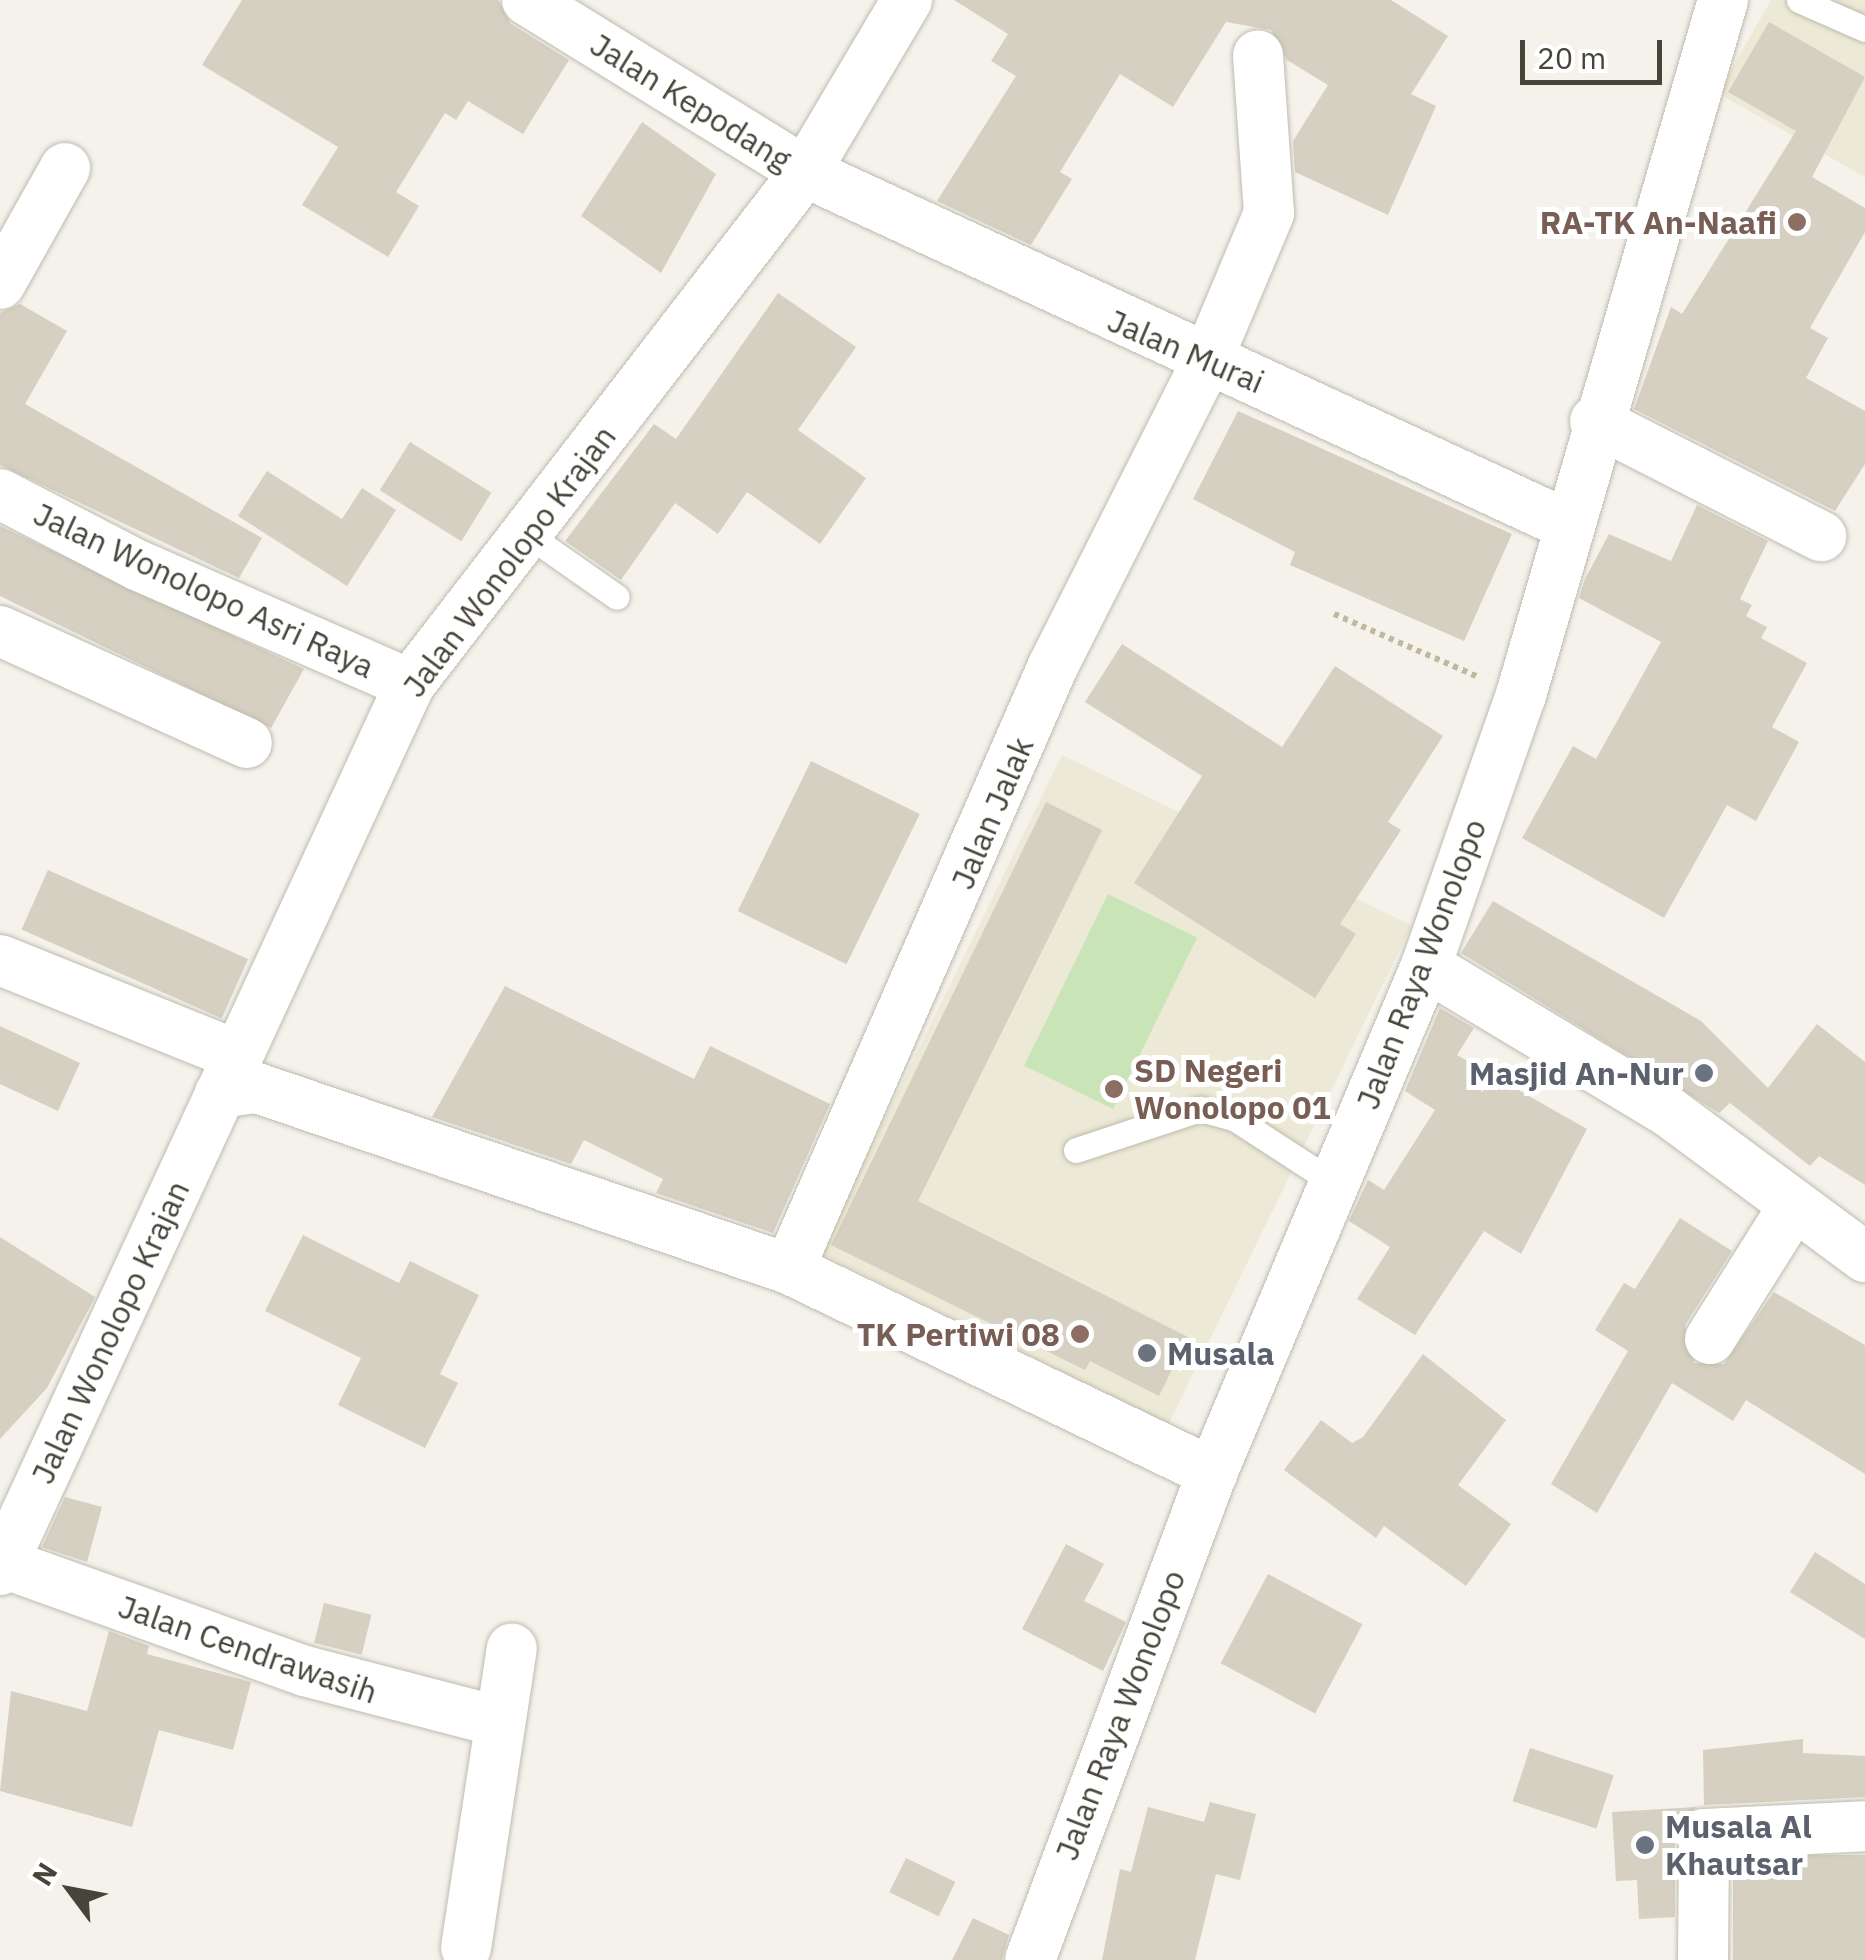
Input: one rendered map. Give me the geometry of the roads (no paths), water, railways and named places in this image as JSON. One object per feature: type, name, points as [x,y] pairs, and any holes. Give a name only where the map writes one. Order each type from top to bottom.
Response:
[{"type":"street","name":"Jalan Kepodang","points":[[527,0],[804,172]]},
{"type":"street","name":"Jalan Wonolopo Krajan","points":[[2,1567],[410,684],[804,172],[907,0]]},
{"type":"street","name":"Jalan Raya Wonolopo","points":[[1030,1960],[1212,1472],[1426,966],[1521,695],[1595,421],[1723,0]]},
{"type":"street","name":"Jalan Jalak","points":[[789,1269],[1053,666],[1206,363],[1269,213],[1258,55]]},
{"type":"street","points":[[0,284],[13,229],[65,168]]},
{"type":"street","name":"Jalan Murai","points":[[804,172],[1206,363],[1568,525]]},
{"type":"street","points":[[1595,421],[1821,536]]},
{"type":"street","name":"Jalan Wonolopo Asri Raya","points":[[0,494],[154,573],[410,684]]},
{"type":"street","points":[[0,631],[247,743]]},
{"type":"street","points":[[0,960],[222,1049],[226,1078],[789,1269],[1212,1472]]},
{"type":"street","points":[[1426,966],[1669,1112],[1792,1209],[1865,1256]]},
{"type":"street","points":[[1710,1339],[1792,1209]]},
{"type":"street","name":"Jalan Cendrawasih","points":[[2,1567],[305,1671],[497,1721]]},
{"type":"street","points":[[466,1948],[497,1721],[512,1648]]},
{"type":"street","points":[[1703,1960],[1704,1834],[1865,1826]]},
{"type":"lane","points":[[1799,0],[1865,29]]},
{"type":"lane","points":[[528,534],[617,597]]},
{"type":"lane","points":[[1076,1150],[1200,1109],[1234,1118],[1334,1183]]},
{"type":"place","name":"RA-TK An-Naafi","points":[[1797,222]]},
{"type":"place","name":"Masjid An-Nur","points":[[1704,1073]]},
{"type":"place","name":"SD Negeri Wonolopo 01","points":[[1114,1089]]},
{"type":"place","name":"TK Pertiwi 08","points":[[1080,1334]]},
{"type":"place","name":"Musala","points":[[1147,1353]]},
{"type":"place","name":"Musala Al Khautsar","points":[[1645,1845]]}]
